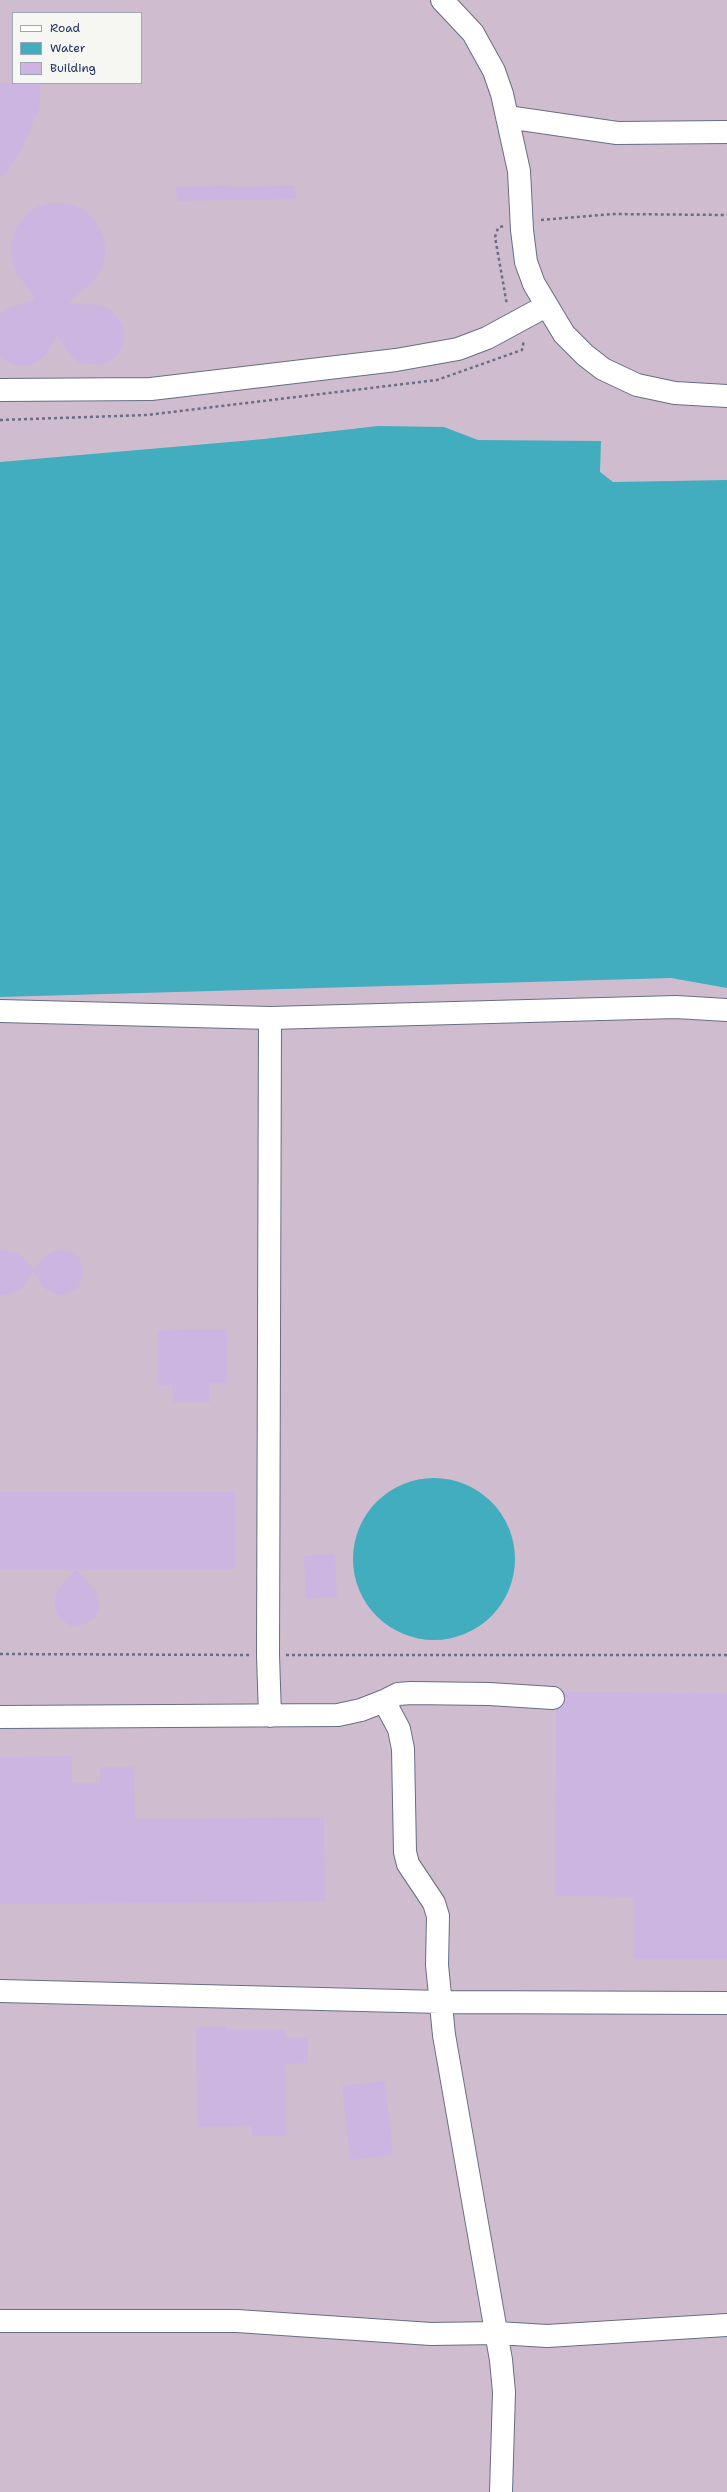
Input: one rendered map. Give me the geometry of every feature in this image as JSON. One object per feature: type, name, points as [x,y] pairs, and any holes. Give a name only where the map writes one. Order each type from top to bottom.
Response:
[{"type":"street","points":[[442,0],[459,16],[486,52],[494,71],[507,116],[519,171],[526,262],[534,284],[564,334],[585,355],[619,378],[654,390],[727,396]]},
{"type":"street","points":[[507,116],[617,133],[727,132]]},
{"type":"street","points":[[0,390],[151,389],[396,360],[458,349],[516,323],[546,306]]},
{"type":"street","points":[[0,1011],[270,1018],[676,1007],[727,1010]]},
{"type":"street","points":[[270,1018],[268,1655],[270,1716]]},
{"type":"street","points":[[0,1717],[338,1715],[360,1710],[398,1694],[411,1693],[489,1694],[553,1698]]},
{"type":"street","points":[[384,1701],[399,1729],[403,1749],[405,1845],[408,1864],[434,1903],[438,1916],[437,1965],[445,2042],[490,2306],[497,2333],[504,2392],[501,2492]]},
{"type":"street","points":[[0,1991],[441,2002],[727,2003]]},
{"type":"street","points":[[0,2321],[237,2321],[431,2334],[497,2333],[547,2336],[727,2325]]},
{"type":"path","points":[[0,420],[147,415],[437,380],[522,350],[525,337],[508,309],[495,237],[498,228],[522,222],[612,214],[727,214]]},
{"type":"path","points":[[0,1654],[727,1655]]},
{"type":"shaded area","points":[[0,0],[727,0],[727,2492],[0,2492]]},
{"type":"water","points":[[378,426],[444,427],[478,440],[601,441],[600,472],[613,482],[727,480],[727,988],[671,978],[0,997],[0,462],[264,439]]},
{"type":"water","points":[[426,1478],[442,1478],[465,1484],[485,1496],[497,1508],[509,1528],[515,1551],[515,1567],[509,1590],[497,1610],[485,1622],[465,1634],[442,1640],[426,1640],[403,1634],[383,1622],[371,1610],[359,1590],[353,1567],[353,1551],[359,1528],[371,1508],[383,1496],[403,1484]]},
{"type":"building","points":[[0,83],[41,84],[39,108],[18,157],[0,178]]},
{"type":"building","points":[[231,185],[231,187],[295,185],[296,199],[177,201],[176,187]]},
{"type":"building","points":[[51,203],[67,203],[83,209],[95,220],[103,235],[106,251],[102,267],[94,281],[68,303],[100,305],[110,309],[123,325],[125,335],[123,345],[118,354],[110,361],[100,365],[80,363],[72,357],[57,336],[46,355],[39,361],[29,365],[19,366],[9,363],[0,356],[0,313],[10,307],[36,300],[16,272],[11,257],[11,242],[16,228],[24,216],[37,207]]},
{"type":"building","points":[[0,1249],[18,1253],[34,1269],[22,1288],[8,1295],[0,1295]]},
{"type":"building","points":[[59,1249],[74,1253],[80,1259],[84,1274],[78,1288],[64,1295],[57,1295],[44,1288],[33,1271],[46,1255]]},
{"type":"building","points":[[227,1329],[227,1383],[209,1383],[210,1402],[173,1402],[172,1385],[158,1385],[157,1330]]},
{"type":"building","points":[[0,1492],[235,1492],[235,1569],[0,1569]]},
{"type":"building","points":[[335,1554],[337,1597],[306,1599],[304,1556]]},
{"type":"building","points":[[76,1569],[96,1591],[100,1606],[93,1620],[79,1626],[71,1626],[59,1618],[54,1605],[57,1591]]},
{"type":"building","points":[[564,1692],[727,1693],[727,1959],[634,1959],[634,1897],[555,1896],[556,1710],[564,1705]]},
{"type":"building","points":[[72,1756],[72,1783],[100,1783],[100,1767],[134,1767],[135,1819],[324,1817],[325,1902],[0,1904],[0,1757]]},
{"type":"building","points":[[227,2026],[227,2030],[285,2030],[285,2038],[308,2038],[308,2063],[285,2064],[286,2136],[252,2136],[252,2126],[197,2127],[196,2027]]},
{"type":"building","points":[[385,2081],[393,2155],[350,2160],[342,2086]]}]
